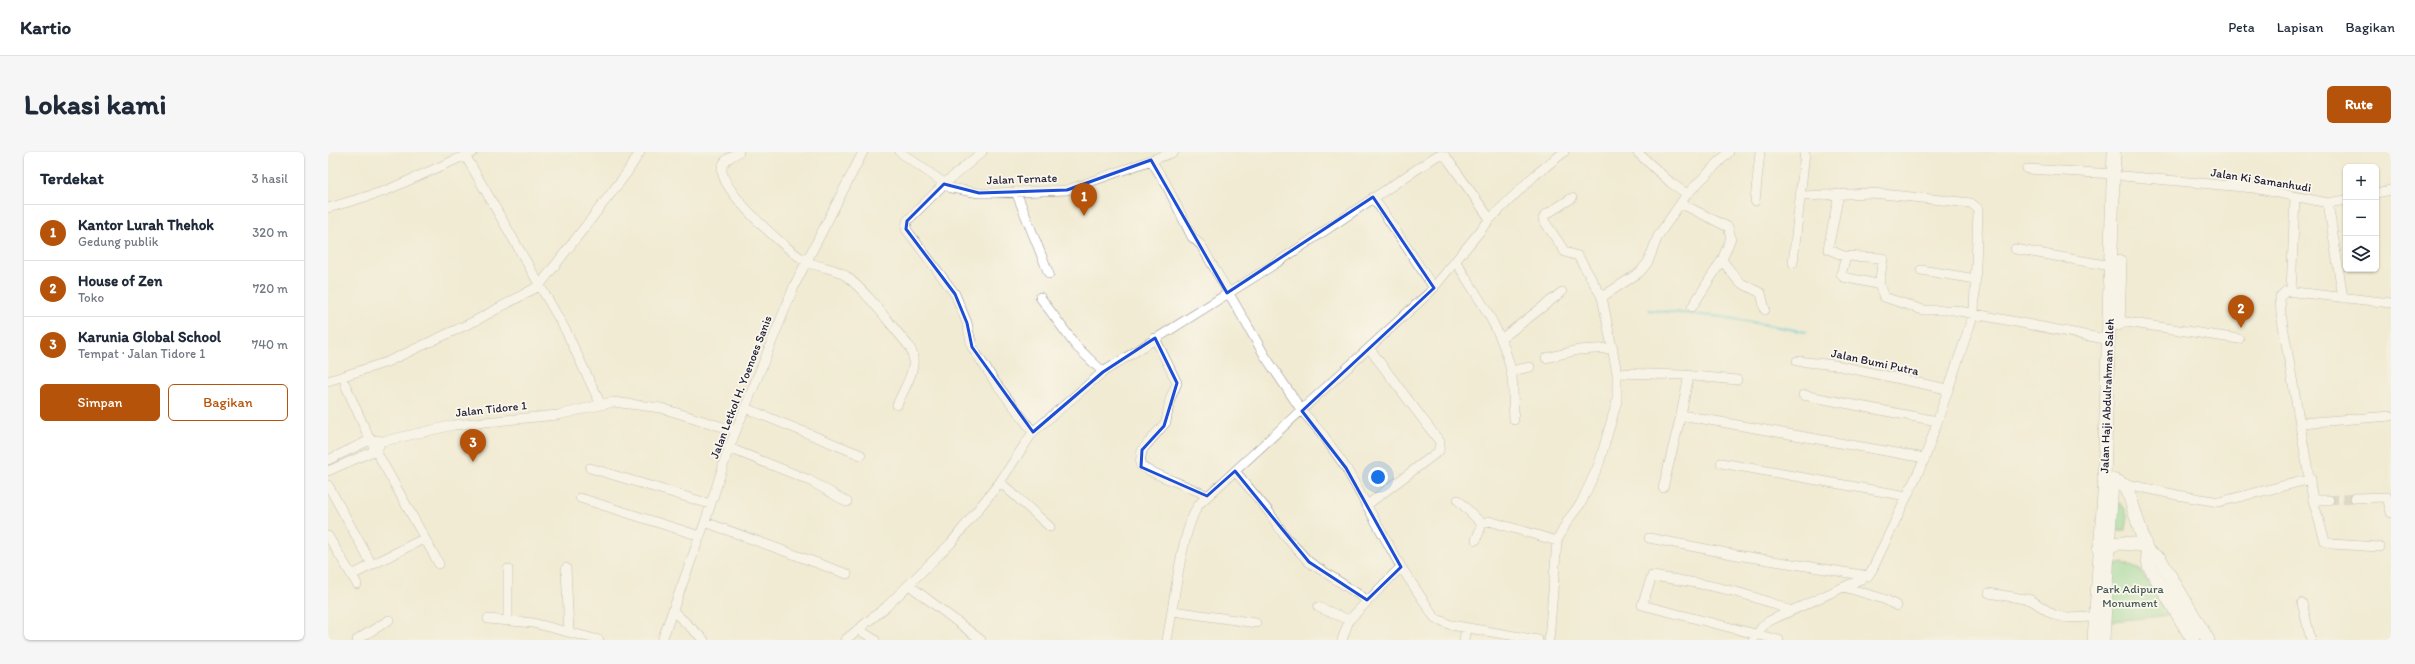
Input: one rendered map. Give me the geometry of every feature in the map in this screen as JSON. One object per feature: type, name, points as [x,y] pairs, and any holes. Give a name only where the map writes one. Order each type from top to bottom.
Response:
[{"type":"highway","name":"Jalan Haji Abdulrahman Saleh","points":[[2113,481],[2118,321],[2119,175],[2114,152]]},
{"type":"highway","name":"Jalan Haji Abdulrahman Saleh","points":[[2113,481],[2110,340],[2111,266],[2119,175],[2123,152]]},
{"type":"highway","points":[[2113,481],[2131,499],[2146,548],[2149,566],[2193,640]]},
{"type":"highway","points":[[2104,547],[2126,542],[2146,548],[2160,559],[2208,640]]},
{"type":"main road","name":"Jalan Haji Abdulrahman Saleh","points":[[2093,640],[2094,617],[2113,481]]},
{"type":"main road","name":"Jalan Haji Abdulrahman Saleh","points":[[2104,547],[2104,640]]},
{"type":"street","points":[[328,381],[387,362],[475,321],[539,286],[626,174],[640,152]]},
{"type":"street","points":[[739,152],[725,160],[722,167],[722,175],[734,196],[788,250],[807,262],[827,267],[845,275],[909,346],[914,354],[915,364],[897,405]]},
{"type":"street","name":"Jalan Letkol H. Yoenoes Sanis","points":[[662,640],[705,522],[729,448],[795,284],[807,262],[824,224],[864,152]]},
{"type":"street","name":"Jalan Ternate","points":[[900,152],[944,184],[961,191],[979,193],[1067,190],[1174,152]]},
{"type":"street","points":[[982,152],[944,184],[907,221],[906,229],[955,294],[968,323],[972,347],[995,382],[1033,432]]},
{"type":"street","points":[[1167,640],[1193,513],[1207,496],[1302,411],[1434,288],[1490,219],[1535,175],[1564,152]]},
{"type":"street","points":[[1637,152],[1687,194]]},
{"type":"street","points":[[1602,297],[1640,272],[1648,262],[1658,236],[1682,204],[1687,194],[1729,152]]},
{"type":"street","points":[[1755,201],[1760,152]]},
{"type":"street","points":[[1793,263],[1802,196],[1805,152]]},
{"type":"street","points":[[328,208],[385,191],[464,154],[566,331],[601,405]]},
{"type":"street","points":[[845,640],[909,585],[951,543],[1000,482],[1033,432],[1103,372],[1155,338],[1278,262],[1438,155],[1442,155],[1449,161],[1490,219]]},
{"type":"street","points":[[1150,160],[1166,184],[1192,237],[1201,245],[1265,356],[1302,411],[1324,436],[1367,505],[1401,567],[1435,618],[1451,625],[1538,640]]},
{"type":"street","name":"Jalan Ki Samanhudi","points":[[2027,169],[2119,175],[2254,188],[2328,203],[2343,200]]},
{"type":"street","points":[[2379,192],[2391,190]]},
{"type":"street","points":[[1016,192],[1049,274]]},
{"type":"street","points":[[1754,637],[1769,621],[1868,576],[1925,458],[1974,313],[1978,214],[1971,203],[1872,193],[1802,196]]},
{"type":"street","points":[[1839,194],[1828,249],[1846,256],[1883,258],[1879,285],[1884,297],[1923,310],[1940,308],[1974,313],[2110,340]]},
{"type":"street","points":[[1374,197],[1434,288]]},
{"type":"street","points":[[2291,292],[2295,197]]},
{"type":"street","points":[[1549,640],[1557,541],[1568,520],[1580,503],[1599,464],[1617,401],[1618,373],[1602,297],[1578,256],[1564,252],[1543,219],[1545,215],[1572,198]]},
{"type":"street","points":[[2328,203],[2343,298]]},
{"type":"street","points":[[1682,204],[1728,227],[1731,238],[1730,245],[1722,260],[1692,307]]},
{"type":"street","points":[[2015,249],[2111,266]]},
{"type":"street","points":[[1846,256],[1842,276],[1879,285]]},
{"type":"street","points":[[1722,260],[1738,282],[1761,293],[1765,310]]},
{"type":"street","points":[[1456,262],[1501,339],[1511,371],[1514,420]]},
{"type":"street","points":[[1921,270],[1976,278]]},
{"type":"street","points":[[1501,339],[1562,292]]},
{"type":"street","points":[[2379,547],[2332,544],[2325,541],[2313,500],[2311,479],[2300,424],[2280,300],[2282,293],[2291,292],[2391,303]]},
{"type":"street","points":[[1040,297],[1076,346],[1103,372]]},
{"type":"street","points":[[2118,321],[2238,340]]},
{"type":"street","points":[[1155,338],[1175,377],[1176,387],[1170,399],[1164,426],[1142,450],[1140,464],[1147,471],[1185,484],[1207,496]]},
{"type":"street","points":[[1367,505],[1426,462],[1439,451],[1440,447],[1436,437],[1369,348]]},
{"type":"street","points":[[1546,358],[1578,350],[1613,348]]},
{"type":"street","name":"Jalan Bumi Putra","points":[[1797,360],[1835,365],[1947,390]]},
{"type":"street","points":[[1511,371],[1530,367]]},
{"type":"street","points":[[1618,373],[1689,375],[1736,380]]},
{"type":"street","points":[[1662,488],[1681,415],[1689,375]]},
{"type":"street","points":[[345,384],[370,440],[423,539],[439,564]]},
{"type":"street","points":[[1803,396],[1937,421]]},
{"type":"street","name":"Jalan Tidore 1","points":[[370,440],[384,441],[454,425],[558,415],[601,405],[627,403],[661,408],[736,430]]},
{"type":"street","points":[[745,408],[861,455]]},
{"type":"street","points":[[1681,415],[1925,458]]},
{"type":"street","points":[[2300,424],[2391,416]]},
{"type":"street","points":[[328,460],[370,440]]},
{"type":"street","points":[[328,471],[376,450],[384,441]]},
{"type":"street","points":[[729,448],[809,480],[847,502]]},
{"type":"street","points":[[1721,463],[1907,496]]},
{"type":"street","points":[[590,468],[710,504]]},
{"type":"street","points":[[1235,471],[1269,512],[1284,536],[1309,562],[1367,600]]},
{"type":"street","points":[[2113,481],[2177,495],[2219,502],[2311,479]]},
{"type":"street","points":[[1000,482],[1050,527]]},
{"type":"street","points":[[328,484],[371,564]]},
{"type":"street","points":[[2355,498],[2387,497],[2391,513]]},
{"type":"street","points":[[580,498],[700,536]]},
{"type":"street","points":[[1458,500],[1482,524]]},
{"type":"street","points":[[2313,500],[2329,500]]},
{"type":"street","points":[[1476,540],[1482,524],[1489,521],[1557,541]]},
{"type":"street","points":[[705,522],[847,574]]},
{"type":"street","points":[[328,536],[357,584]]},
{"type":"street","points":[[1650,538],[1737,555],[1868,576]]},
{"type":"street","points":[[352,575],[371,564],[423,539]]},
{"type":"street","points":[[1342,640],[1349,620],[1401,567]]},
{"type":"street","points":[[566,568],[569,632]]},
{"type":"street","points":[[508,569],[508,620]]},
{"type":"street","points":[[1779,640],[1754,637],[1701,619],[1642,605],[1652,576],[1730,589],[1767,601],[1790,612]]},
{"type":"street","points":[[909,585],[981,640]]},
{"type":"street","points":[[1844,587],[1884,599],[1897,606]]},
{"type":"street","points":[[1989,593],[2031,600],[2054,615],[2067,618],[2094,617]]},
{"type":"street","points":[[2302,603],[2311,640]]},
{"type":"street","points":[[1318,607],[1349,620]]},
{"type":"street","points":[[673,611],[704,640]]},
{"type":"street","points":[[1173,611],[1256,623]]},
{"type":"street","points":[[488,619],[533,622],[599,640]]},
{"type":"street","points":[[357,640],[389,620]]},
{"type":"street","points":[[1464,640],[1466,628]]},
{"type":"street","points":[[858,629],[875,640]]},
{"type":"highlighted area","points":[[1151,160],[1227,293],[1373,197],[1434,288],[1302,411],[1346,468],[1401,567],[1367,600],[1309,562],[1235,471],[1207,496],[1141,467],[1142,450],[1164,426],[1177,383],[1155,338],[1103,372],[1033,432],[972,347],[967,323],[955,294],[906,229],[907,221],[944,184],[979,193],[1067,190]]},
{"type":"green space","points":[[2120,503],[2125,509],[2127,516],[2125,531],[2119,531],[2113,528],[2117,504]]},
{"type":"green space","name":"Park Adipura Monument","points":[[2123,563],[2140,570],[2170,615],[2105,622],[2110,573],[2114,566]]},
{"type":"waterway","points":[[1649,310],[1723,317],[1806,332]]},
{"type":"tunnel","points":[[2329,500],[2355,498]]},
{"type":"place","name":"Kantor Lurah Thehok","points":[[1084,216]]},
{"type":"place","name":"House of Zen","points":[[2241,328]]},
{"type":"place","name":"Karunia Global School","points":[[473,462]]}]
